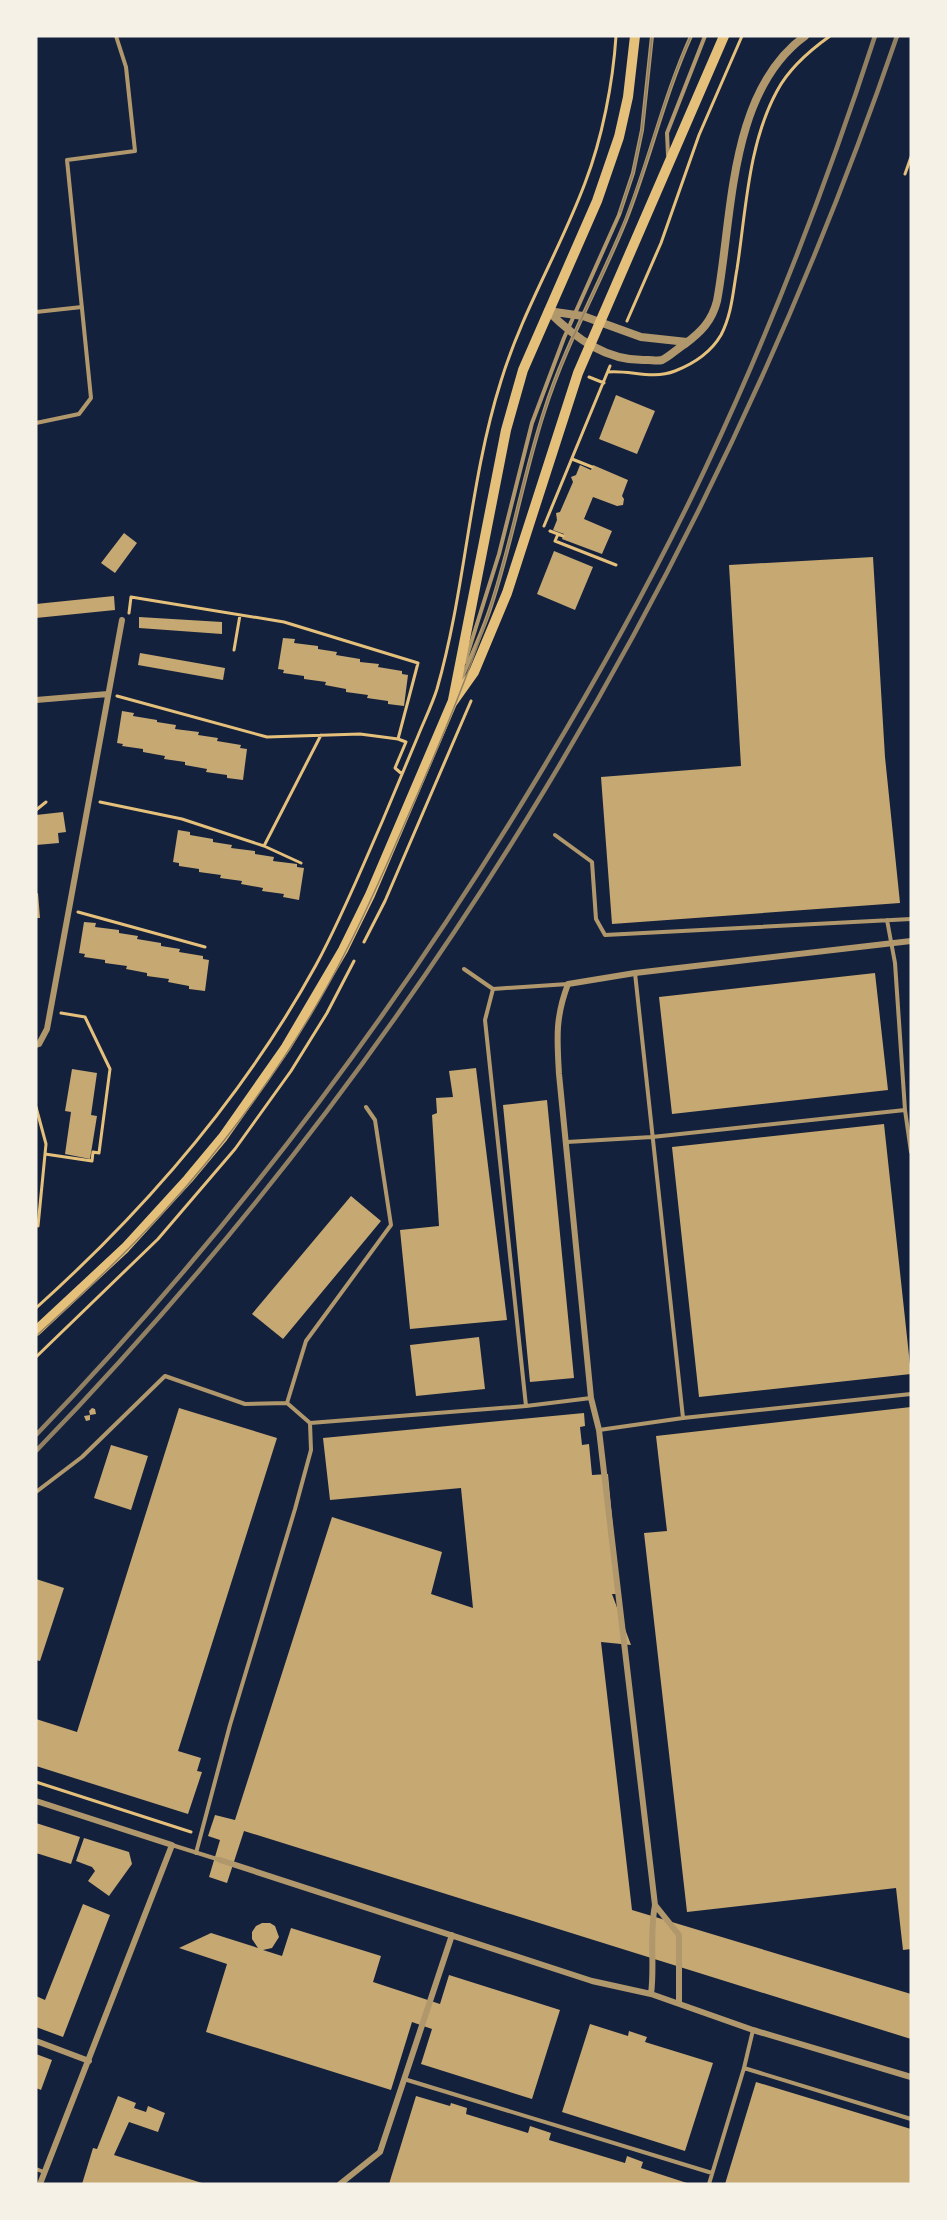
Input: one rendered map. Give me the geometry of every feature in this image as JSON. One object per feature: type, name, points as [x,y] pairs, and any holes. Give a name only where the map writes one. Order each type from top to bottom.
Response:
[{"type":"main road","points":[[36,1331],[125,1248],[188,1179],[255,1093],[286,1047],[343,950],[370,895],[452,703],[506,430],[523,370],[597,201],[619,137],[628,97],[635,36]]},
{"type":"main road","points":[[452,703],[474,672],[507,593],[559,429],[590,345],[724,36]]},
{"type":"street","points":[[548,311],[571,333],[590,345],[613,356],[635,361],[662,360],[705,328],[715,307],[744,133],[754,102],[772,70],[805,36]]},
{"type":"street","points":[[548,311],[579,315],[601,321],[641,337],[687,342]]},
{"type":"street","points":[[36,1045],[39,1044],[47,1029],[122,620]]},
{"type":"street","points":[[36,700],[108,694]]},
{"type":"street","points":[[651,1994],[653,1976],[651,1927],[655,1905],[599,1430],[591,1398],[556,1035],[560,1006],[568,984],[635,973],[911,941]]},
{"type":"street","points":[[36,1801],[172,1845],[40,2184]]},
{"type":"street","points":[[220,1860],[592,1981],[651,1994],[753,2030],[911,2077]]},
{"type":"street","points":[[655,1905],[678,1935],[679,2003]]},
{"type":"street","points":[[340,2184],[380,2152],[452,1935]]},
{"type":"street","points":[[36,2041],[88,2061]]},
{"type":"lane","points":[[36,423],[79,414],[91,398],[68,160],[135,151],[126,67],[116,36]]},
{"type":"lane","points":[[452,703],[499,554],[532,423],[579,315],[619,215],[633,173],[642,130],[652,36]]},
{"type":"lane","points":[[452,703],[490,609],[531,452],[571,333],[625,222],[679,62],[691,36]]},
{"type":"lane","points":[[669,162],[668,133],[705,36]]},
{"type":"lane","points":[[36,312],[82,307]]},
{"type":"lane","points":[[555,835],[592,862],[596,919],[605,935],[911,919]]},
{"type":"lane","points":[[887,920],[894,963],[905,1110],[911,1152]]},
{"type":"lane","points":[[464,969],[493,988],[568,984]]},
{"type":"lane","points":[[635,973],[683,1418]]},
{"type":"lane","points":[[493,988],[485,1020],[526,1406]]},
{"type":"lane","points":[[287,1403],[306,1341],[391,1225],[375,1120],[366,1107]]},
{"type":"lane","points":[[567,1142],[652,1137],[905,1110]]},
{"type":"lane","points":[[36,1492],[82,1457],[165,1376],[246,1404],[287,1403],[310,1423],[526,1406],[591,1398]]},
{"type":"lane","points":[[599,1430],[683,1418],[911,1394]]},
{"type":"lane","points":[[196,1852],[230,1725],[298,1499],[311,1450],[310,1423]]},
{"type":"lane","points":[[172,1845],[220,1860]]},
{"type":"lane","points":[[709,2184],[753,2030]]},
{"type":"lane","points":[[744,2068],[911,2119]]},
{"type":"lane","points":[[404,2079],[712,2173]]},
{"type":"lane","points":[[36,2169],[45,2173]]},
{"type":"path","points":[[623,330],[661,243],[699,135],[742,36]]},
{"type":"path","points":[[905,174],[911,157]]},
{"type":"path","points":[[604,383],[613,356]]},
{"type":"path","points":[[572,459],[592,467]]},
{"type":"path","points":[[550,531],[563,536]]},
{"type":"path","points":[[558,534],[555,541],[616,565]]},
{"type":"path","points":[[122,620],[128,616],[132,597],[284,622],[418,663],[398,739]]},
{"type":"path","points":[[234,650],[240,615]]},
{"type":"path","points":[[36,1308],[113,1236],[182,1160],[260,1055],[316,965],[354,886],[436,693],[450,637]]},
{"type":"path","points":[[108,694],[267,737],[360,734],[398,739],[406,742],[395,768],[402,774]]},
{"type":"path","points":[[264,846],[321,735]]},
{"type":"path","points":[[89,800],[182,819],[264,846],[301,863]]},
{"type":"path","points":[[36,810],[46,802]]},
{"type":"path","points":[[67,910],[205,947]]},
{"type":"path","points":[[45,1154],[92,1161],[93,1152],[99,1153],[110,1069],[86,1017],[50,1012]]},
{"type":"path","points":[[36,1107],[46,1144],[38,1226],[36,1226]]},
{"type":"path","points":[[36,1782],[201,1836]]},
{"type":"building","points":[[616,395],[655,411],[637,454],[599,439]]},
{"type":"building","points":[[580,465],[591,470],[593,465],[628,480],[622,496],[623,505],[617,506],[593,497],[584,519],[612,531],[602,554],[562,539],[564,534],[553,530],[557,520],[556,513],[560,512],[573,482],[571,477],[576,475]]},
{"type":"building","points":[[124,533],[137,543],[115,573],[101,563]]},
{"type":"building","points":[[554,551],[593,567],[575,610],[537,594]]},
{"type":"building","points":[[873,557],[885,757],[900,903],[612,924],[601,777],[741,766],[729,565]]},
{"type":"building","points":[[114,596],[115,610],[36,618],[36,604]]},
{"type":"building","points":[[139,617],[222,622],[222,634],[139,628]]},
{"type":"building","points":[[283,638],[295,639],[294,643],[318,646],[318,649],[337,652],[336,655],[360,659],[360,662],[379,664],[378,667],[402,671],[402,674],[408,675],[404,706],[367,698],[368,695],[346,692],[346,689],[325,685],[326,682],[304,679],[304,676],[283,673],[284,670],[278,669]]},
{"type":"building","points":[[140,653],[225,668],[223,680],[138,665]]},
{"type":"building","points":[[122,711],[134,713],[133,716],[176,725],[175,729],[199,732],[198,735],[218,738],[217,741],[241,745],[240,748],[247,749],[243,780],[206,772],[207,769],[185,765],[185,762],[164,759],[165,756],[143,752],[143,749],[122,746],[123,744],[117,743]]},
{"type":"building","points":[[63,812],[66,832],[58,833],[59,843],[36,845],[36,815]]},
{"type":"building","points":[[178,830],[190,832],[190,835],[213,839],[213,842],[232,845],[231,848],[255,851],[255,854],[274,857],[273,861],[297,864],[297,867],[304,868],[299,900],[283,897],[284,894],[262,891],[263,888],[241,884],[242,881],[220,878],[221,875],[179,866],[179,863],[173,862]]},
{"type":"building","points":[[38,893],[40,918],[36,918],[36,894]]},
{"type":"building","points":[[84,922],[96,923],[95,927],[119,930],[119,933],[138,936],[137,939],[180,949],[179,952],[203,956],[203,959],[209,960],[205,991],[189,989],[189,986],[168,982],[169,979],[147,976],[147,973],[126,969],[127,966],[84,957],[85,954],[79,953]]},
{"type":"building","points":[[875,973],[888,1090],[672,1114],[659,997]]},
{"type":"building","points":[[476,1068],[507,1320],[410,1329],[400,1230],[439,1226],[432,1115],[437,1113],[436,1098],[453,1097],[449,1071]]},
{"type":"building","points":[[72,1069],[97,1073],[91,1115],[97,1116],[90,1159],[65,1154],[71,1112],[65,1111]]},
{"type":"building","points":[[547,1100],[574,1378],[530,1382],[503,1105]]},
{"type":"building","points":[[884,1124],[911,1374],[699,1397],[672,1147]]},
{"type":"building","points":[[351,1196],[381,1221],[283,1339],[252,1314]]},
{"type":"building","points":[[479,1337],[485,1389],[416,1396],[410,1345]]},
{"type":"building","points":[[911,1407],[911,1949],[903,1950],[896,1888],[687,1912],[644,1533],[667,1531],[656,1436]]},
{"type":"building","points":[[92,1408],[95,1409],[96,1414],[90,1415],[89,1411]]},
{"type":"building","points":[[179,1408],[277,1438],[178,1751],[201,1758],[197,1771],[202,1772],[188,1814],[36,1766],[36,1719],[77,1732]]},
{"type":"building","points":[[584,1413],[585,1426],[580,1427],[582,1445],[589,1444],[592,1475],[608,1474],[619,1594],[612,1594],[631,1645],[601,1642],[632,1910],[911,1994],[911,2039],[244,1831],[227,1883],[209,1877],[220,1840],[208,1836],[215,1815],[235,1820],[332,1517],[442,1552],[431,1594],[473,1608],[461,1488],[330,1500],[323,1438]]},
{"type":"building","points":[[90,1415],[90,1420],[86,1421],[84,1416]]},
{"type":"building","points":[[111,1445],[148,1456],[131,1510],[94,1498]]},
{"type":"building","points":[[36,1579],[64,1588],[40,1661],[36,1660]]},
{"type":"building","points":[[36,1823],[80,1837],[71,1864],[36,1853]]},
{"type":"building","points":[[84,1838],[129,1852],[132,1864],[109,1896],[88,1881],[95,1871],[92,1867],[76,1861]]},
{"type":"building","points":[[83,1904],[110,1915],[63,2037],[36,2027],[36,1996],[45,2000]]},
{"type":"building","points":[[262,1923],[275,1926],[279,1937],[272,1948],[263,1950],[282,1956],[291,1928],[381,1956],[373,1982],[440,2004],[449,1975],[560,2010],[532,2099],[421,2064],[432,2029],[412,2022],[391,2090],[206,2032],[227,1964],[179,1948],[211,1933],[258,1948],[252,1939],[252,1932]]},
{"type":"building","points":[[590,2024],[628,2036],[629,2031],[647,2037],[645,2042],[713,2063],[685,2151],[562,2112]]},
{"type":"building","points":[[36,2054],[52,2060],[41,2090],[36,2088]]},
{"type":"building","points":[[756,2082],[911,2129],[911,2184],[725,2184]]},
{"type":"building","points":[[118,2096],[136,2103],[134,2108],[146,2112],[148,2106],[165,2113],[158,2132],[129,2122],[114,2155],[205,2184],[82,2184],[93,2148],[97,2149]]},
{"type":"building","points":[[416,2096],[450,2106],[451,2103],[467,2108],[466,2114],[528,2133],[530,2126],[551,2133],[549,2140],[625,2163],[627,2156],[643,2162],[641,2168],[690,2184],[389,2184]]},
{"type":"tram line","points":[[620,212],[633,173],[642,130],[652,36]]},
{"type":"tram line","points":[[36,1336],[136,1242],[205,1165],[275,1071],[305,1024],[355,934],[432,760],[472,660],[498,584],[530,459],[554,383],[629,211],[673,79],[691,36]]},
{"type":"railway","points":[[36,1435],[178,1279],[310,1114],[432,943],[490,855],[545,765],[649,581],[688,505],[754,361],[838,146],[875,36]]},
{"type":"railway","points":[[36,1451],[177,1297],[309,1135],[431,966],[544,791],[647,610],[741,423],[824,232],[897,36]]}]
